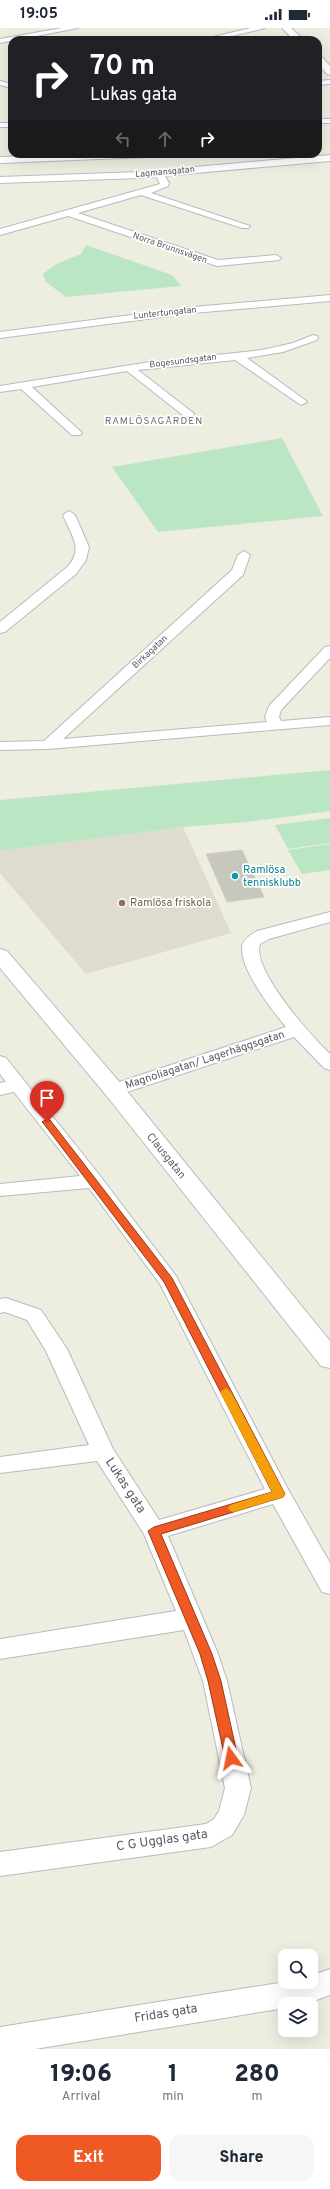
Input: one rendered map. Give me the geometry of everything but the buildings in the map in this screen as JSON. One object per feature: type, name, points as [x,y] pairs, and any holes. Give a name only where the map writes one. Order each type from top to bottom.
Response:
[{"type":"street","points":[[28,36],[74,28]]},
{"type":"street","points":[[223,36],[261,28]]},
{"type":"street","points":[[286,28],[295,36]]},
{"type":"street","points":[[322,63],[330,72]]},
{"type":"street","points":[[0,160],[49,158]]},
{"type":"street","name":"Lagmansgatan","points":[[0,180],[159,173],[330,158]]},
{"type":"street","points":[[0,232],[143,193],[165,184],[159,173]]},
{"type":"street","points":[[143,193],[244,226]]},
{"type":"street","name":"Norra Brunnsvägen","points":[[68,213],[217,263],[276,258]]},
{"type":"street","name":"Luntertungatan","points":[[0,335],[192,310],[330,298]]},
{"type":"street","name":"Bogesundsgatan","points":[[0,389],[129,368],[275,351],[303,343],[314,338]]},
{"type":"street","points":[[237,356],[301,402]]},
{"type":"street","name":"Bogesundsgatan","points":[[129,368],[188,414]]},
{"type":"street","points":[[23,385],[76,433]]},
{"type":"street","points":[[0,629],[71,571],[80,561],[84,551],[69,515]]},
{"type":"street","name":"Birkagatan","points":[[48,745],[238,572],[244,555]]},
{"type":"street","points":[[276,726],[272,717],[274,709],[330,650]]},
{"type":"street","points":[[0,746],[48,745],[330,721]]},
{"type":"street","points":[[330,917],[263,935],[254,940],[250,946],[251,955],[267,988],[296,1030],[330,1064]]},
{"type":"street","name":"Clausgatan","points":[[0,955],[114,1090],[330,1359]]},
{"type":"street","name":"Magnoliagatan/ Lagerhäggsgatan","points":[[114,1090],[296,1030]]},
{"type":"street","points":[[0,1062],[9,1088],[94,1181],[169,1281],[279,1494],[330,1585]]},
{"type":"street","points":[[0,1190],[94,1181]]},
{"type":"street","name":"Lukas gata","points":[[0,1306],[6,1306],[34,1315],[56,1349],[103,1452],[154,1531]]},
{"type":"street","name":"Lukas gata","points":[[0,1465],[103,1452]]},
{"type":"street","points":[[154,1531],[279,1494]]},
{"type":"street","name":"C G Ugglas gata","points":[[0,1864],[211,1835],[223,1828],[231,1815],[238,1788],[215,1681],[206,1654],[154,1531]]},
{"type":"street","points":[[0,1649],[190,1619]]},
{"type":"street","name":"Fridas gata","points":[[0,2041],[302,1992],[330,1982]]},
{"type":"shaded area","name":"Ramlösa friskola","points":[[183,827],[231,933],[86,974],[0,873],[0,851]]},
{"type":"green space","points":[[86,245],[172,275],[181,286],[66,297],[46,282],[43,274],[56,264],[81,254]]},
{"type":"green space","points":[[282,438],[323,516],[158,532],[112,467]]},
{"type":"green space","points":[[330,770],[330,811],[246,822],[183,827],[0,851],[0,800]]},
{"type":"green space","points":[[330,818],[330,843],[288,849],[275,825]]},
{"type":"green space","points":[[330,844],[330,870],[302,874],[288,850]]},
{"type":"slow traffic","points":[[226,1392],[279,1494],[234,1508]]},
{"type":"place","name":"Ramlösa tennisklubb","points":[[235,876]]},
{"type":"place","name":"Ramlösa friskola","points":[[122,903]]},
{"type":"district","name":"RAMLÖSAGÅRDEN","points":[[154,421]]},
{"type":"route","points":[[47,1122],[94,1181],[169,1281],[279,1494],[154,1531],[206,1654],[215,1681],[231,1758]]}]
